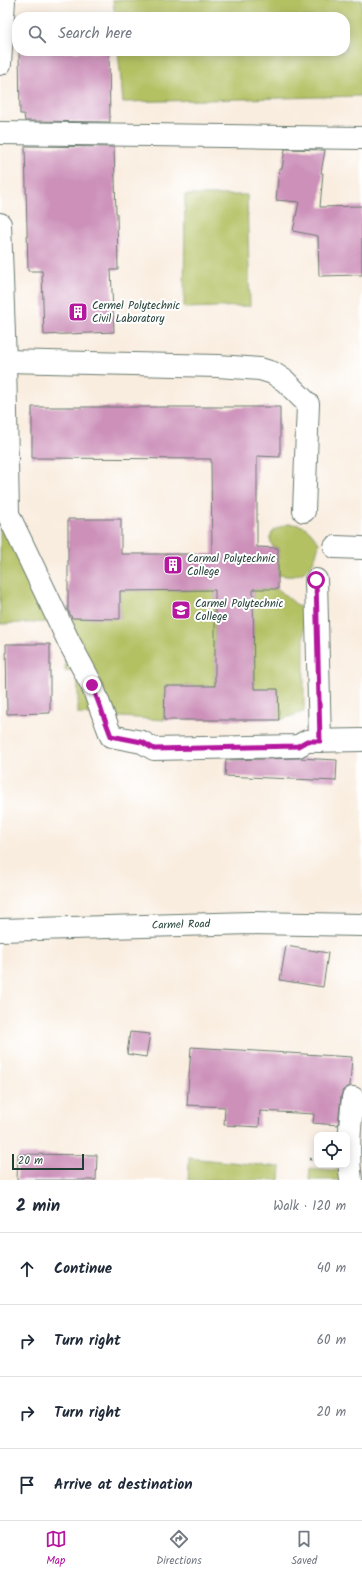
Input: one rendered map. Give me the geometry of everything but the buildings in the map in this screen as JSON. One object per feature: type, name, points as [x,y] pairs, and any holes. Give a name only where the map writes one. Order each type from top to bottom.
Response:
[{"type":"street","points":[[0,64],[4,0]]},
{"type":"street","points":[[0,133],[362,138]]},
{"type":"street","points":[[0,224],[5,361],[8,514],[69,642],[92,685],[111,736],[142,742],[154,749],[298,746],[314,741],[362,740]]},
{"type":"street","points":[[5,361],[218,366],[260,369],[273,373],[285,381],[308,404],[304,511]]},
{"type":"street","points":[[335,547],[362,548]]},
{"type":"street","points":[[314,741],[316,580]]},
{"type":"street","name":"Carmel Road","points":[[0,930],[251,923],[362,924]]},
{"type":"street","points":[[351,1180],[349,1153],[353,1098]]},
{"type":"path","points":[[309,1159],[314,1160]]},
{"type":"green space","points":[[113,0],[362,0],[362,96],[123,102],[118,56],[350,56],[350,12],[114,12]]},
{"type":"green space","points":[[185,195],[247,195],[250,306],[184,308]]},
{"type":"green space","points":[[0,518],[48,622],[0,624]]},
{"type":"green space","points":[[288,524],[303,526],[319,543],[312,564],[309,568],[300,574],[292,576],[278,575],[278,548],[273,547],[270,538],[276,529]]},
{"type":"green space","points":[[253,589],[278,589],[304,611],[304,712],[279,720],[278,689],[254,689]]},
{"type":"green space","points":[[215,590],[215,686],[165,686],[164,720],[78,714],[78,671],[65,670],[68,618],[120,618],[120,591]]},
{"type":"green space","points":[[189,1158],[281,1167],[280,1180],[188,1180]]},
{"type":"green space","points":[[310,1168],[342,1171],[341,1180],[309,1180]]},
{"type":"place","name":"Cermel Polytechnic Civil Laboratory","points":[[78,312]]},
{"type":"place","name":"Carmal Polytechnic College","points":[[173,565]]},
{"type":"place","name":"Carmel Polytechnic College","points":[[181,610]]},
{"type":"route","points":[[92,685],[111,736],[142,742],[154,749],[298,746],[307,741],[320,741],[316,580]]}]
